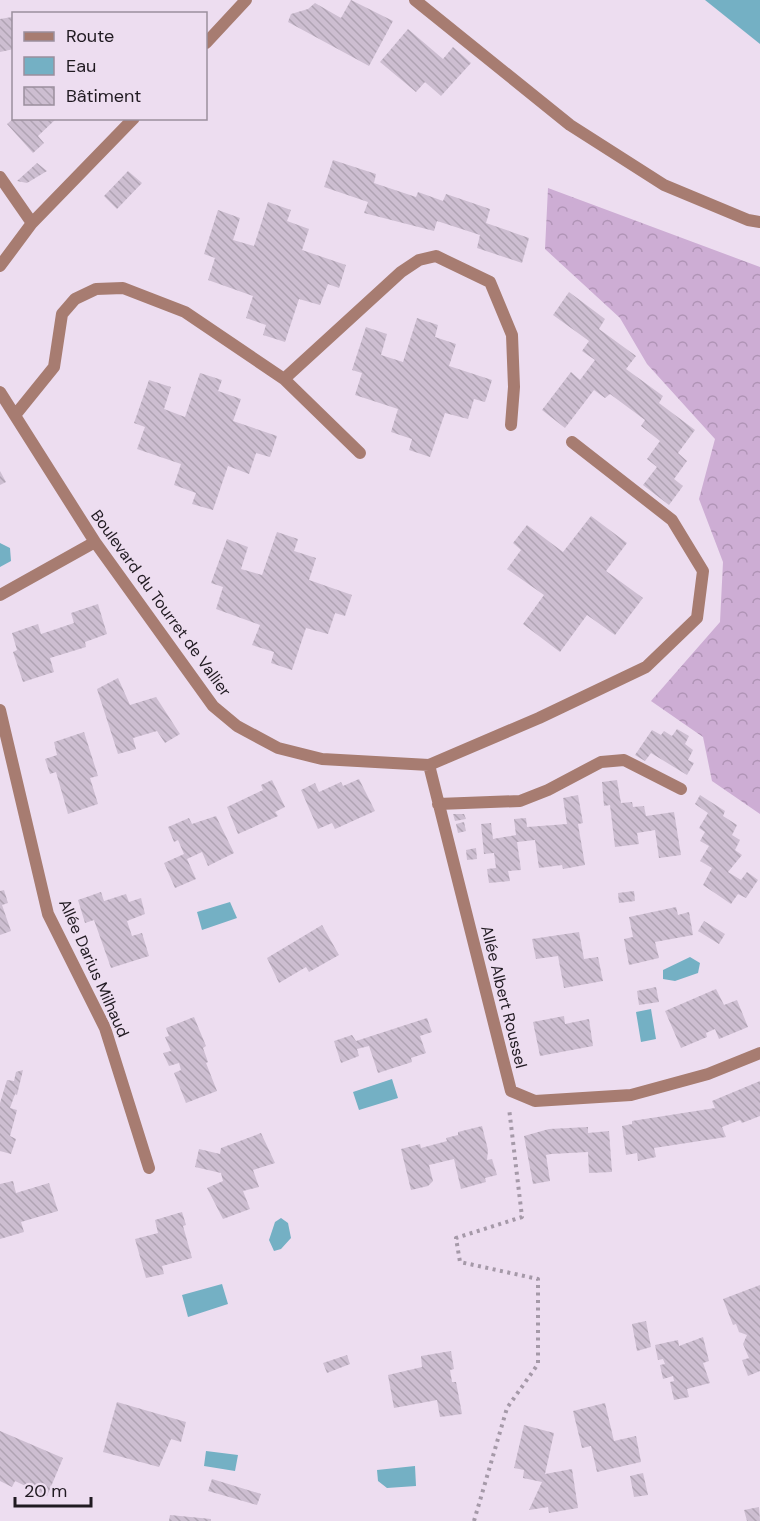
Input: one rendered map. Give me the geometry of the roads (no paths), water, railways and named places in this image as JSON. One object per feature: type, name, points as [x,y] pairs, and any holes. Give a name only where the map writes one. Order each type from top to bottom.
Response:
[{"type":"street","points":[[207,42],[246,0]]},
{"type":"street","points":[[415,0],[570,125],[664,184],[760,222]]},
{"type":"street","points":[[0,266],[32,223],[132,120]]},
{"type":"street","points":[[0,177],[32,223]]},
{"type":"street","points":[[284,379],[401,272],[419,260],[436,256],[490,282],[512,335],[514,379],[511,426]]},
{"type":"street","points":[[16,414],[54,367],[62,314],[75,299],[96,290],[123,288],[185,312],[284,379],[360,453]]},
{"type":"street","name":"Boulevard du Tourret de Vallier","points":[[0,392],[95,542],[213,706],[237,726],[278,748],[322,759],[429,765],[539,718],[646,667],[697,618],[703,571],[672,520],[572,442]]},
{"type":"street","points":[[0,595],[95,542]]},
{"type":"street","name":"Allée Darius Milhaud","points":[[0,710],[48,914],[105,1028],[149,1168]]},
{"type":"street","points":[[438,804],[520,801],[548,790],[601,762],[624,760],[681,789]]},
{"type":"street","name":"Allée Albert Roussel","points":[[429,765],[511,1091],[535,1101],[631,1095],[708,1074],[760,1053]]},
{"type":"water","points":[[705,0],[760,0],[760,44]]},
{"type":"water","points":[[0,543],[10,548],[11,561],[0,567]]},
{"type":"water","points":[[230,902],[237,918],[202,930],[197,912]]},
{"type":"water","points":[[690,957],[700,963],[698,973],[675,981],[663,979],[663,970]]},
{"type":"water","points":[[651,1009],[656,1039],[641,1042],[636,1012]]},
{"type":"water","points":[[392,1079],[398,1098],[359,1110],[353,1092]]},
{"type":"water","points":[[281,1218],[288,1223],[291,1238],[281,1249],[274,1251],[269,1240],[275,1222]]},
{"type":"water","points":[[222,1284],[228,1304],[188,1317],[182,1295]]},
{"type":"water","points":[[206,1451],[238,1455],[235,1471],[204,1466]]},
{"type":"water","points":[[415,1466],[416,1486],[387,1488],[378,1481],[377,1470]]}]
